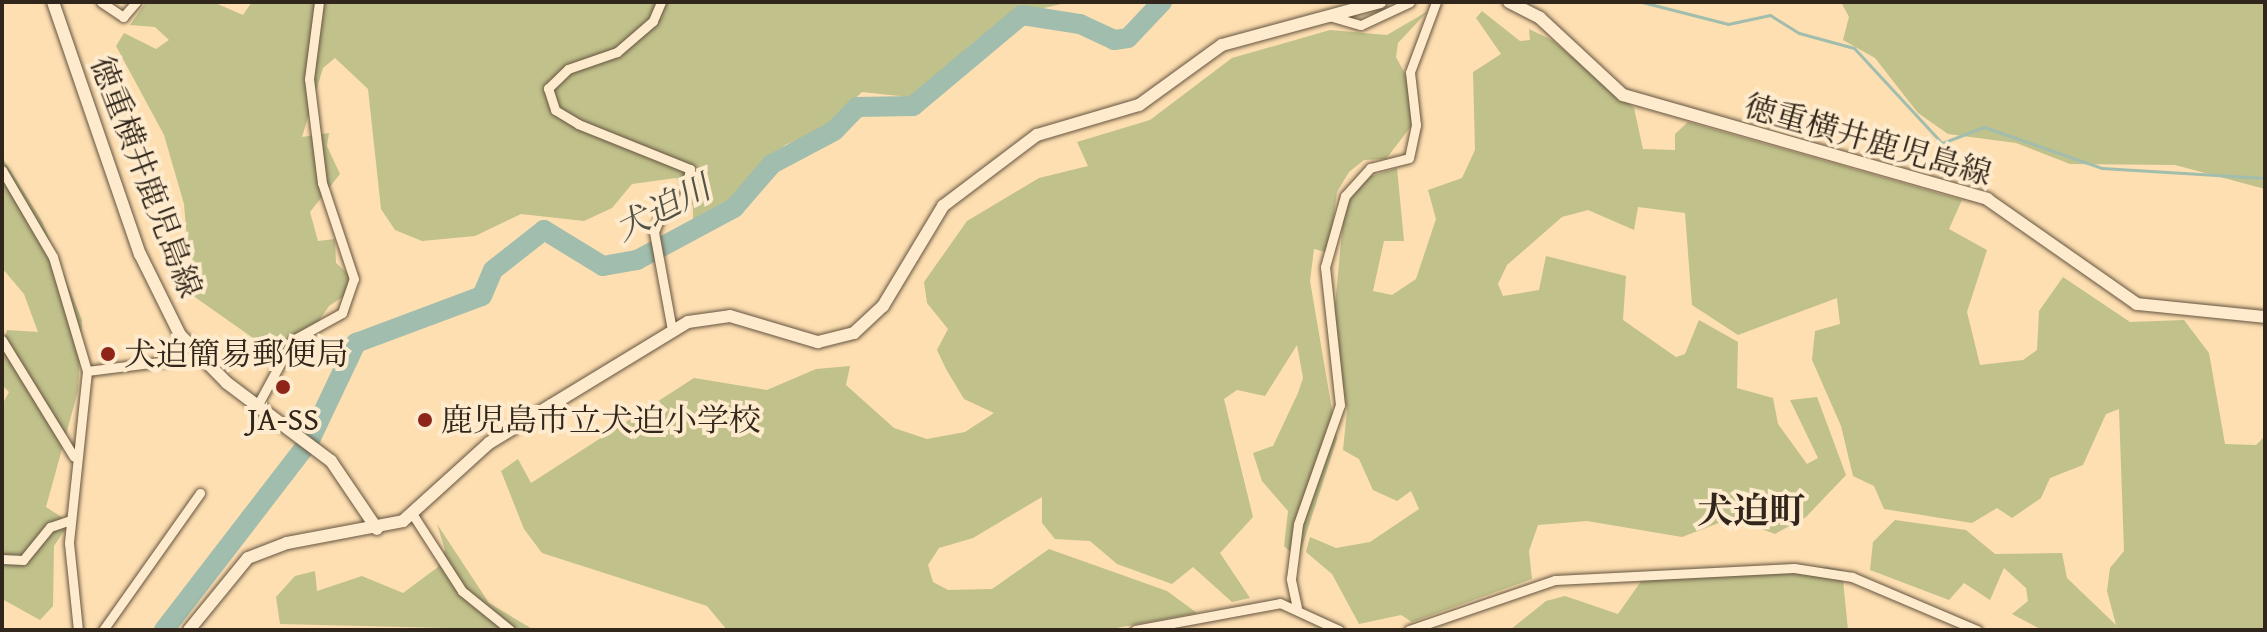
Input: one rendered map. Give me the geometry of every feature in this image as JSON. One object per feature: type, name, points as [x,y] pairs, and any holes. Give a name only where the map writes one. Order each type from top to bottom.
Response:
[{"type":"main road","name":"徳重横井鹿児島線","points":[[53,2],[140,254],[180,335],[200,357],[257,406],[317,450],[354,488],[377,529]]},
{"type":"main road","points":[[189,630],[257,553],[377,529],[413,515],[489,443],[672,330],[720,315],[818,342],[854,333],[883,306],[943,206],[1037,135],[1123,112],[1222,45],[1380,2]]},
{"type":"main road","name":"徳重横井鹿児島線","points":[[1509,2],[1526,6],[1623,95],[1987,199],[2137,304],[2265,317]]},
{"type":"street","points":[[101,2],[123,17],[136,2]]},
{"type":"street","points":[[257,406],[293,340],[342,313],[354,279],[322,183],[309,79],[319,2]]},
{"type":"street","points":[[661,2],[653,21],[617,52],[568,69],[548,88],[555,110],[578,124],[690,169],[683,202],[660,217],[654,232],[672,330]]},
{"type":"street","points":[[1326,15],[1361,25],[1410,2]]},
{"type":"street","points":[[1297,608],[1291,579],[1298,524],[1340,405],[1325,267],[1345,196],[1370,168],[1409,158],[1416,125],[1410,72],[1436,2]]},
{"type":"street","points":[[2,170],[53,257],[87,371],[74,457],[70,520],[78,630]]},
{"type":"street","points":[[2,340],[74,457]]},
{"type":"street","points":[[87,371],[200,357]]},
{"type":"street","points":[[103,630],[200,493]]},
{"type":"street","points":[[413,515],[462,591],[510,630]]},
{"type":"street","points":[[2,559],[23,560],[50,527],[70,520]]},
{"type":"street","points":[[1409,630],[1555,580],[1794,568],[1852,577],[1977,630]]},
{"type":"street","points":[[1135,630],[1266,604],[1297,608],[1339,630]]},
{"type":"green space","points":[[146,2],[213,2],[243,15],[252,2],[1070,2],[1044,8],[909,97],[862,92],[824,128],[785,145],[734,200],[693,224],[693,206],[676,178],[632,184],[612,208],[584,221],[521,214],[475,236],[422,241],[395,230],[381,209],[368,89],[335,58],[323,68],[302,137],[329,133],[327,146],[340,174],[310,212],[318,241],[335,239],[336,263],[349,275],[347,294],[329,306],[295,356],[253,338],[192,295],[184,204],[164,135],[116,46],[124,33],[156,49],[169,40],[155,27],[130,25]]},
{"type":"green space","points":[[1841,2],[2265,2],[2265,189],[2175,165],[2070,164],[2016,143],[1948,134],[1918,113],[1875,58],[1843,40],[1849,17]]},
{"type":"green space","points":[[1428,11],[1398,43],[1396,57],[1415,92],[1412,125],[1386,159],[1364,160],[1349,172],[1337,192],[1329,253],[1314,249],[1310,281],[1337,439],[1298,559],[1284,546],[1288,511],[1262,481],[1253,453],[1273,446],[1298,393],[1303,378],[1297,345],[1265,396],[1237,390],[1224,399],[1253,517],[1220,553],[1250,598],[1232,602],[1193,567],[1172,584],[1117,564],[1090,541],[1055,539],[1042,523],[1042,497],[973,538],[939,548],[928,565],[933,582],[948,590],[992,589],[1049,549],[1167,591],[1197,613],[1106,630],[727,630],[707,606],[542,553],[524,529],[501,471],[518,459],[531,483],[694,378],[767,390],[816,369],[850,366],[846,385],[894,428],[927,439],[965,432],[994,413],[964,399],[946,369],[937,350],[948,329],[927,303],[924,282],[967,221],[1039,178],[1088,166],[1077,142],[1150,120],[1232,58],[1330,30],[1387,35]]},
{"type":"green space","points":[[1482,11],[1520,41],[1530,40],[1529,29],[1552,40],[1634,108],[1643,149],[1675,150],[1675,134],[1688,122],[1962,200],[1949,229],[1987,250],[1967,312],[1980,365],[2023,360],[2037,350],[2039,311],[2063,277],[2130,322],[2184,320],[2209,353],[2225,444],[2256,445],[2265,436],[2265,630],[2042,630],[2012,614],[2028,601],[2026,588],[2004,568],[1990,600],[1964,583],[1949,600],[1870,570],[1873,542],[1895,520],[1966,530],[1995,554],[2062,553],[2067,578],[2116,625],[2107,591],[2110,568],[2124,551],[2119,409],[2106,414],[2083,465],[2050,478],[2041,498],[2012,518],[1997,508],[1972,523],[1884,509],[1874,486],[1853,476],[1841,426],[1812,360],[1815,331],[1840,324],[1837,298],[1738,335],[1692,305],[1685,213],[1638,207],[1634,230],[1588,210],[1562,217],[1507,265],[1498,284],[1503,296],[1539,290],[1546,256],[1626,276],[1623,320],[1676,357],[1685,354],[1699,320],[1738,342],[1737,388],[1773,398],[1778,424],[1807,464],[1818,458],[1790,400],[1817,397],[1846,475],[1806,517],[1775,534],[1732,518],[1682,537],[1587,521],[1538,525],[1529,551],[1532,579],[1412,622],[1401,615],[1359,624],[1332,574],[1306,552],[1310,537],[1336,548],[1370,542],[1419,509],[1411,491],[1397,501],[1373,490],[1359,459],[1343,450],[1347,410],[1333,327],[1344,210],[1362,179],[1397,168],[1404,241],[1384,241],[1373,291],[1392,295],[1416,279],[1436,219],[1428,190],[1462,178],[1475,150],[1473,72],[1501,54],[1476,18]]},
{"type":"green space","points":[[2,157],[42,221],[82,320],[78,391],[46,507],[63,518],[64,531],[54,546],[53,606],[40,620],[2,599],[2,405],[9,392],[2,385],[2,347],[7,330],[38,332],[24,294],[2,268]]},
{"type":"green space","points":[[437,524],[489,603],[534,630],[280,624],[276,597],[295,576],[315,571],[317,591],[362,576],[403,593],[438,567],[445,550]]},
{"type":"green space","points":[[1827,567],[1842,570],[1848,630],[1510,630],[1546,601],[1565,596],[1618,614],[1642,580]]},
{"type":"waterway","points":[[1146,2],[1155,9]]},
{"type":"waterway","name":"犬迫川","points":[[164,630],[309,442],[356,343],[482,296],[493,270],[544,230],[603,266],[637,260],[734,208],[772,164],[834,131],[857,107],[913,106],[1022,15],[1080,24],[1114,40],[1128,38],[1162,2]]},
{"type":"waterway","points":[[1642,2],[1728,24],[1770,15],[1799,33],[1854,48],[1942,143],[1984,127],[2102,168],[2265,178]]},
{"type":"place","name":"犬迫簡易郵便局","points":[[108,354]]},
{"type":"place","name":"JA-SS","points":[[283,387]]},
{"type":"place","name":"鹿児島市立犬迫小学校","points":[[425,420]]},
{"type":"district","name":"犬迫町","points":[[1751,510]]}]
